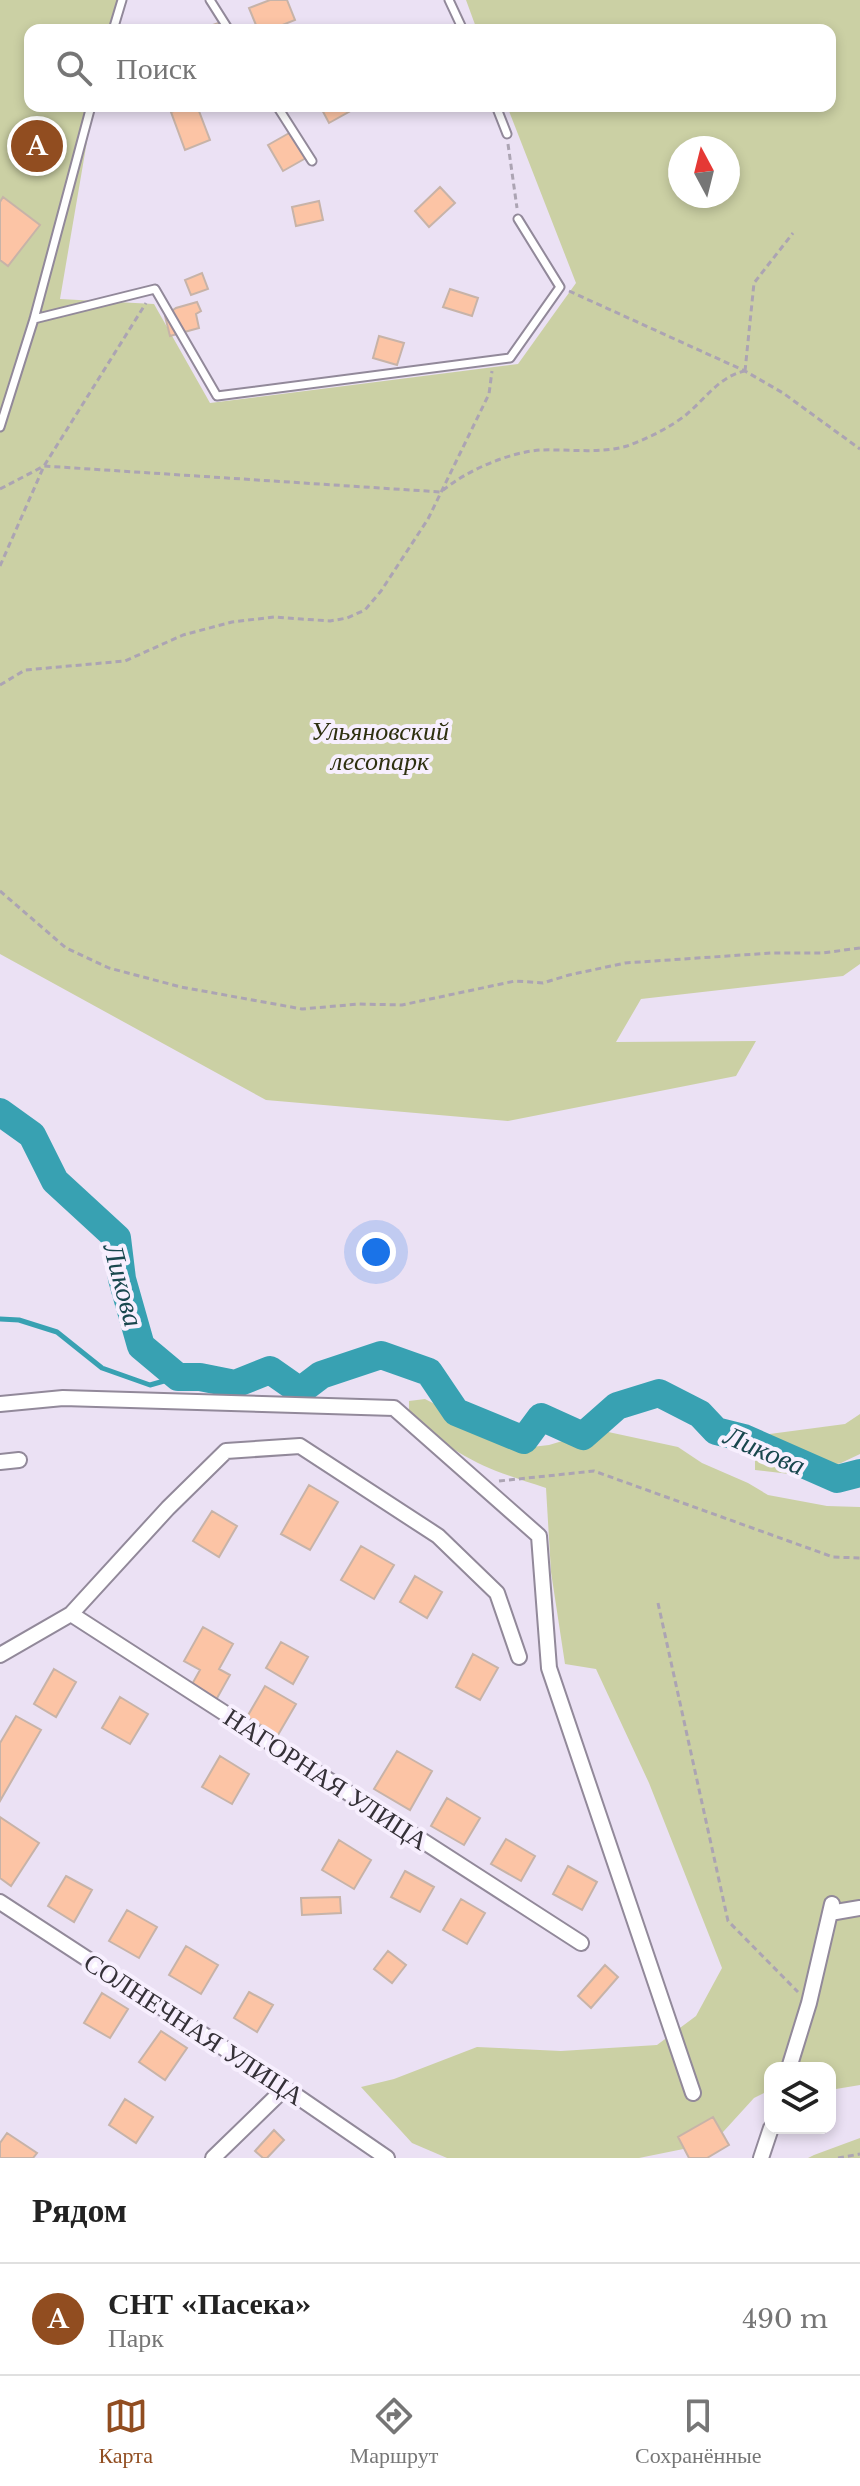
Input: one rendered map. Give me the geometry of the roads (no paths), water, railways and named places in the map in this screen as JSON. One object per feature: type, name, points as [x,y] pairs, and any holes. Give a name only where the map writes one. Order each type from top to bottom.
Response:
[{"type":"street","points":[[0,1404],[63,1398],[394,1408],[539,1536],[549,1668],[693,2093]]},
{"type":"street","points":[[0,1655],[71,1614],[168,1508],[226,1451],[300,1446],[438,1536],[497,1593],[519,1657]]},
{"type":"street","points":[[0,1462],[19,1460]]},
{"type":"street","name":"НАГОРНАЯ УЛИЦА","points":[[71,1614],[581,1943]]},
{"type":"street","name":"СОЛНЕЧНАЯ УЛИЦА","points":[[0,1902],[387,2158]]},
{"type":"street","points":[[791,2062],[809,2003],[831,1908],[860,1908]]},
{"type":"street","points":[[213,2158],[285,2088]]},
{"type":"street","points":[[761,2158],[769,2134]]},
{"type":"lane","points":[[115,24],[122,0]]},
{"type":"lane","points":[[210,0],[225,24]]},
{"type":"lane","points":[[449,0],[460,24]]},
{"type":"lane","points":[[0,427],[34,319],[89,112]]},
{"type":"lane","points":[[281,112],[312,161]]},
{"type":"lane","points":[[498,112],[507,134]]},
{"type":"lane","points":[[34,319],[155,289],[217,396],[510,358],[560,287],[518,219]]},
{"type":"waterway","name":"Ликова","points":[[0,1112],[32,1135],[55,1181],[117,1238],[122,1279],[141,1346],[178,1377],[200,1377],[235,1384],[270,1370],[300,1391],[321,1375],[381,1355],[429,1372],[456,1412],[524,1440],[541,1417],[583,1436],[617,1406],[659,1393],[700,1414],[716,1431],[744,1438],[837,1479],[860,1473]]},
{"type":"waterway","points":[[0,1319],[19,1320],[57,1332],[102,1368],[150,1385],[178,1377]]},
{"type":"place","name":"СНТ «Пасека»","points":[[37,146]]},
{"type":"park label","name":"Ульяновский лесопарк","points":[[380,746]]}]
